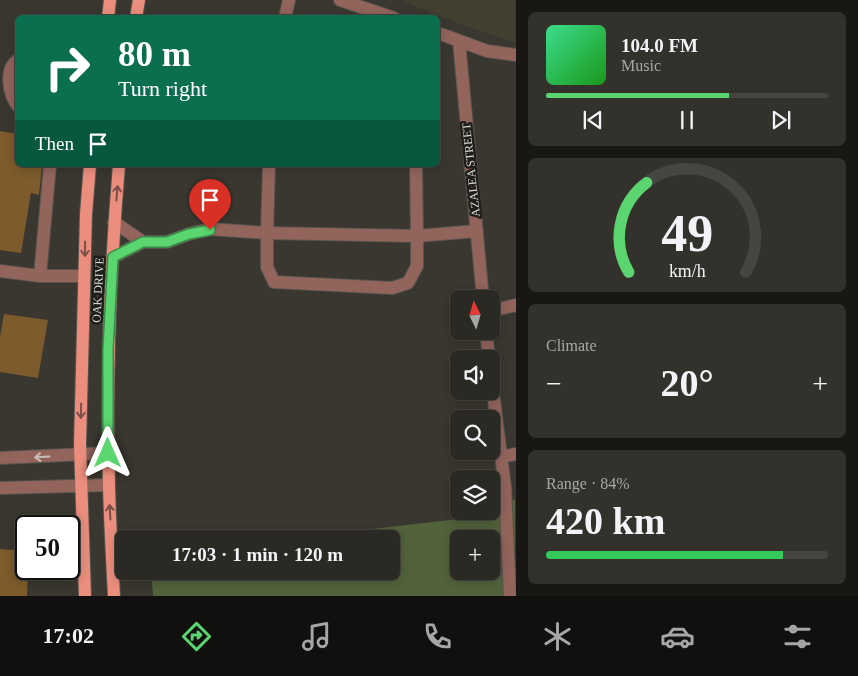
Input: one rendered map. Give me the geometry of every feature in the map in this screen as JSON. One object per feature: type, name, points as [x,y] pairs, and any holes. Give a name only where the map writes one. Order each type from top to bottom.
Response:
[{"type":"main road","points":[[108,15],[110,0]]},
{"type":"main road","points":[[136,15],[139,0]]},
{"type":"main road","name":"OAK DRIVE","points":[[85,596],[80,455],[86,214],[90,167]]},
{"type":"main road","name":"OAK DRIVE","points":[[114,596],[108,453],[108,350],[114,222],[119,167]]},
{"type":"street","points":[[286,15],[289,0]]},
{"type":"street","points":[[340,0],[385,15]]},
{"type":"street","points":[[440,34],[487,51],[516,55]]},
{"type":"street","name":"AZALEA STREET","points":[[459,40],[483,290]]},
{"type":"street","points":[[15,62],[9,77],[15,101]]},
{"type":"street","points":[[40,276],[50,167]]},
{"type":"street","points":[[269,167],[267,267],[274,282],[392,288],[408,283],[417,266],[416,167]]},
{"type":"street","points":[[114,222],[143,242]]},
{"type":"street","points":[[113,257],[143,242],[167,242],[189,234],[210,230],[417,236],[477,231]]},
{"type":"street","points":[[0,270],[40,276],[84,276]]},
{"type":"street","points":[[500,309],[516,305]]},
{"type":"street","points":[[494,400],[504,487],[510,596]]},
{"type":"street","points":[[0,458],[108,453]]},
{"type":"street","points":[[501,457],[516,454]]},
{"type":"street","points":[[0,488],[109,485]]},
{"type":"shaded area","points":[[401,0],[515,0],[515,43],[440,15],[430,13]]},
{"type":"green space","points":[[515,499],[515,596],[153,596],[152,580],[400,580],[400,530],[363,530],[450,520],[500,520],[500,506]]},
{"type":"building","points":[[0,131],[15,134],[15,167],[42,167],[39,195],[31,193],[21,253],[0,250]]},
{"type":"building","points":[[4,314],[48,320],[38,378],[0,372],[0,337]]},
{"type":"building","points":[[0,549],[15,549],[15,580],[28,580],[27,596],[0,596]]},
{"type":"route","points":[[108,453],[108,350],[113,257],[143,242],[167,242],[189,234],[210,230]]}]
